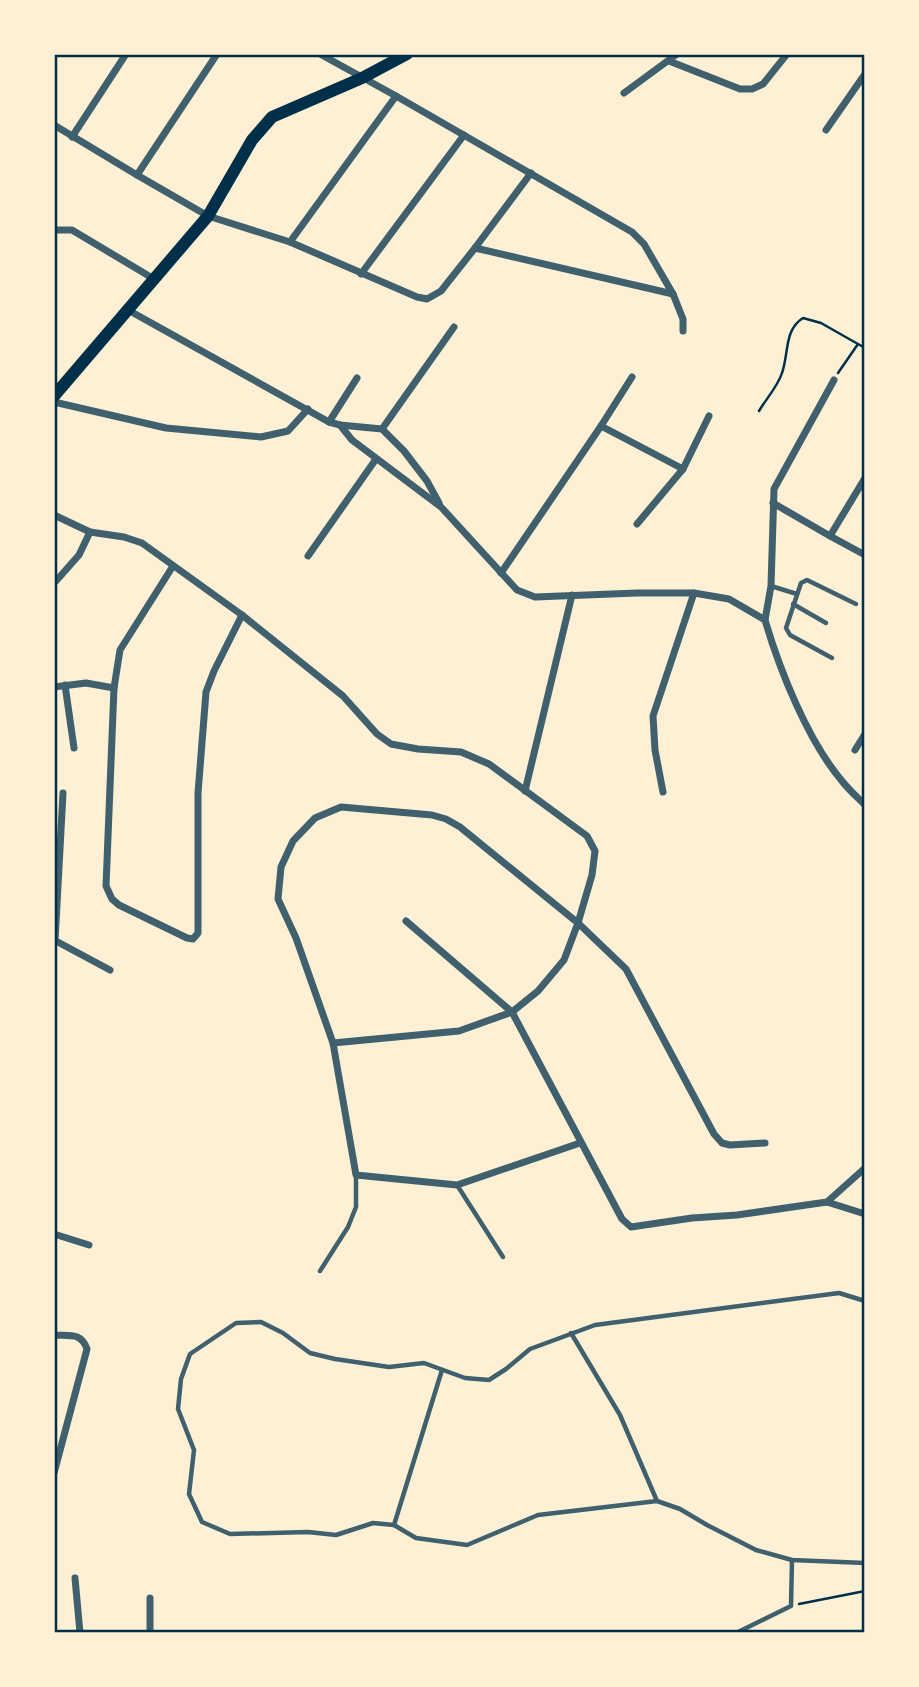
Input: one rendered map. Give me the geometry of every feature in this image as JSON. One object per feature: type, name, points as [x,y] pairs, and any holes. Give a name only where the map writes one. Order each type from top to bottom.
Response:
[{"type":"main road","points":[[54,399],[208,216],[251,140],[272,117],[362,78],[407,54]]},
{"type":"street","points":[[72,137],[126,54]]},
{"type":"street","points":[[137,175],[217,54]]},
{"type":"street","points":[[320,54],[632,232],[644,244],[673,295],[683,318],[682,331]]},
{"type":"street","points":[[624,93],[677,54]]},
{"type":"street","points":[[669,61],[740,89],[752,89],[763,83],[787,54]]},
{"type":"street","points":[[826,130],[865,74]]},
{"type":"street","points":[[290,242],[396,96]]},
{"type":"street","points":[[54,125],[208,216],[290,242],[361,274],[427,299],[441,291],[531,173]]},
{"type":"street","points":[[361,274],[464,135]]},
{"type":"street","points":[[54,230],[72,230],[154,279]]},
{"type":"street","points":[[475,248],[673,295]]},
{"type":"street","points":[[128,310],[329,422],[382,429],[426,481],[440,507]]},
{"type":"street","points":[[382,429],[454,327]]},
{"type":"street","points":[[329,422],[357,377]]},
{"type":"street","points":[[501,573],[632,377]]},
{"type":"street","points":[[834,380],[774,489],[771,586],[765,620],[800,711],[822,754],[842,782],[865,804]]},
{"type":"street","points":[[54,399],[166,428],[261,437],[288,430],[308,409]]},
{"type":"street","points":[[637,524],[683,469],[709,416]]},
{"type":"street","points":[[340,425],[352,440],[376,460],[440,507],[517,590],[535,597],[694,593],[729,599],[765,620]]},
{"type":"street","points":[[601,426],[683,469]]},
{"type":"street","points":[[308,556],[376,460]]},
{"type":"street","points":[[830,536],[865,478]]},
{"type":"street","points":[[773,503],[865,555]]},
{"type":"street","points":[[54,515],[90,532],[124,537],[142,543],[242,615],[343,696],[377,734],[391,744],[461,752],[489,764],[587,836],[595,850],[592,875],[579,923],[564,960],[538,991],[512,1012],[459,1031],[333,1043]]},
{"type":"street","points":[[56,581],[79,555],[90,532]]},
{"type":"street","points":[[173,566],[120,650],[114,688],[106,886],[112,899],[119,905],[187,939],[193,939],[198,933],[198,793],[206,692],[242,615]]},
{"type":"street","points":[[663,792],[655,750],[653,716],[694,593]]},
{"type":"street","points":[[525,791],[572,595]]},
{"type":"street","points":[[54,687],[86,683],[114,688]]},
{"type":"street","points":[[65,685],[74,748]]},
{"type":"street","points":[[855,750],[865,734]]},
{"type":"street","points":[[63,793],[55,940],[110,970]]},
{"type":"street","points":[[580,1143],[457,1185],[356,1175],[333,1043],[296,938],[278,899],[281,867],[293,841],[315,818],[341,807],[432,815],[460,827],[579,923],[626,969],[714,1134],[722,1143],[765,1143]]},
{"type":"street","points":[[406,921],[512,1012],[622,1219],[631,1227],[827,1202],[865,1214]]},
{"type":"street","points":[[827,1202],[865,1168]]},
{"type":"street","points":[[54,1234],[89,1245]]},
{"type":"street","points":[[54,1335],[78,1336],[87,1349],[54,1474]]},
{"type":"street","points":[[75,1578],[80,1633]]},
{"type":"street","points":[[150,1598],[150,1633]]},
{"type":"lane","points":[[832,657],[790,635],[786,628],[797,594],[802,583],[807,580],[856,604]]},
{"type":"lane","points":[[771,586],[797,594]]},
{"type":"lane","points":[[793,604],[826,623]]},
{"type":"lane","points":[[320,1271],[348,1227],[356,1208],[356,1175]]},
{"type":"lane","points":[[457,1185],[503,1257]]},
{"type":"lane","points":[[865,1301],[839,1293],[594,1325],[530,1349],[489,1380],[465,1378],[424,1363],[389,1367],[335,1359],[310,1353],[283,1333],[261,1322],[236,1323],[190,1354],[181,1379],[177,1409],[194,1450],[189,1494],[202,1522],[230,1534],[308,1532],[336,1535],[373,1523],[394,1525],[416,1538],[467,1545],[538,1516],[657,1501],[680,1509],[756,1550],[792,1560],[865,1563]]},
{"type":"lane","points":[[571,1333],[621,1415],[657,1501]]},
{"type":"lane","points":[[394,1525],[442,1370]]},
{"type":"lane","points":[[736,1633],[791,1606],[792,1560]]},
{"type":"path","points":[[759,411],[782,374],[789,337],[796,323],[803,318],[821,323],[865,348]]},
{"type":"path","points":[[834,380],[858,344]]},
{"type":"path","points":[[791,1606],[865,1591]]}]
